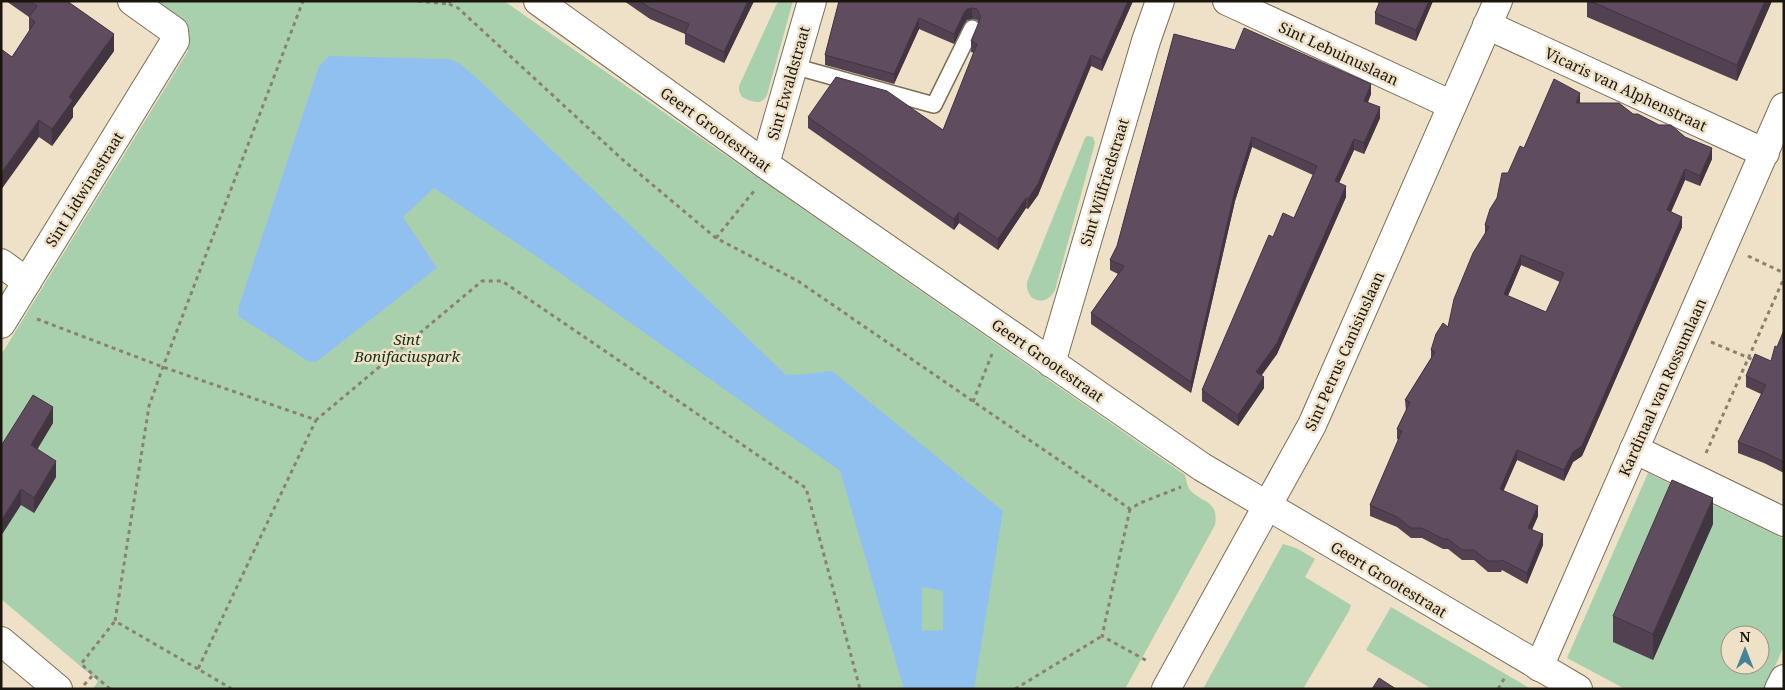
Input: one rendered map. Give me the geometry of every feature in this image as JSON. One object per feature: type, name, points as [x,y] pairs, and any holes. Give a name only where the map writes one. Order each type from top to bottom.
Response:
[{"type":"street","name":"Sint Lidwinastraat","points":[[6,316],[175,41],[174,31],[132,1]]},
{"type":"street","name":"Geert Grootestraat","points":[[538,1],[768,167],[1202,467],[1578,689]]},
{"type":"street","name":"Sint Ewaldstraat","points":[[768,167],[793,66],[812,1]]},
{"type":"street","name":"Sint Wilfriedstraat","points":[[1050,363],[1146,41],[1160,1]]},
{"type":"street","name":"Sint Lebuinuslaan","points":[[1226,1],[1452,105]]},
{"type":"street","name":"Sint Petrus Canisiuslaan","points":[[1170,682],[1312,425],[1492,13]]},
{"type":"street","name":"Vicaris van Alphenstraat","points":[[1492,13],[1765,153]]},
{"type":"street","name":"Kardinaal van Rossumlaan","points":[[1539,667],[1784,106]]},
{"type":"street","points":[[1,263],[27,282]]},
{"type":"street","points":[[1634,449],[1784,522]]},
{"type":"street","points":[[1,640],[58,689]]},
{"type":"street","points":[[1779,689],[1784,679]]},
{"type":"lane","points":[[793,66],[934,105],[972,28]]},
{"type":"path","points":[[110,689],[81,664],[115,621],[149,406],[304,1]]},
{"type":"path","points":[[418,1],[450,2],[458,8],[623,160],[716,238],[798,281],[1130,509]]},
{"type":"path","points":[[716,238],[768,167]]},
{"type":"path","points":[[1724,246],[1784,273]]},
{"type":"path","points":[[1695,479],[1784,278]]},
{"type":"path","points":[[198,669],[316,420],[482,281],[502,281],[806,488],[860,689]]},
{"type":"path","points":[[6,316],[163,367],[316,420]]},
{"type":"path","points":[[974,402],[1002,329]]},
{"type":"path","points":[[1686,331],[1757,362]]},
{"type":"path","points":[[1016,689],[1102,636],[1130,509],[1140,503],[1192,483],[1202,467]]},
{"type":"path","points":[[115,621],[232,689]]},
{"type":"path","points":[[1102,636],[1170,682]]},
{"type":"path","points":[[82,689],[94,674]]},
{"type":"green space","name":"Sint Bonifaciuspark","points":[[156,1],[504,1],[1185,475],[1190,490],[1209,503],[1215,511],[1215,525],[1125,689],[93,689],[98,681],[1,599],[1,355],[188,51],[183,33],[186,23]]},
{"type":"green space","points":[[778,1],[793,1],[767,95],[762,101],[752,101],[742,97],[739,86]]},
{"type":"green space","points":[[1087,136],[1093,137],[1095,143],[1055,290],[1047,299],[1037,300],[1029,294],[1027,282]]},
{"type":"green space","points":[[1648,473],[1784,539],[1784,646],[1765,689],[1625,689],[1567,658]]},
{"type":"green space","points":[[1283,544],[1296,548],[1315,559],[1305,577],[1351,605],[1349,611],[1303,689],[1203,689]]},
{"type":"green space","points":[[1391,607],[1531,689],[1432,689],[1366,650]]},
{"type":"water","points":[[329,56],[449,59],[460,64],[478,79],[785,374],[796,375],[832,371],[1003,511],[974,689],[904,689],[840,471],[530,252],[434,188],[403,217],[437,268],[316,362],[308,361],[238,316],[239,305],[319,66]],"holes":[[[922,587],[943,591],[943,630],[922,631]]]},
{"type":"building","points":[[30,1],[67,1],[114,34],[69,97],[73,100],[52,129],[39,120],[1,173],[1,49],[12,57],[35,22],[29,17],[37,6]]},
{"type":"building","points":[[640,1],[748,1],[724,52],[685,33],[689,24],[650,8]]},
{"type":"building","points":[[839,1],[1128,1],[1102,60],[1091,55],[1038,184],[998,239],[959,212],[954,219],[808,117],[836,77],[887,91],[943,130],[977,44],[971,41],[981,17],[977,9],[967,9],[954,34],[919,18],[894,74],[825,55]]},
{"type":"building","points":[[1380,1],[1429,1],[1416,30],[1375,13]]},
{"type":"building","points":[[1590,1],[1765,1],[1737,65]]},
{"type":"building","points":[[1244,28],[1371,84],[1364,101],[1380,107],[1364,143],[1354,139],[1335,181],[1346,186],[1277,343],[1256,372],[1264,377],[1238,415],[1202,390],[1269,235],[1273,237],[1283,213],[1294,218],[1317,166],[1252,137],[1235,190],[1191,382],[1091,313],[1124,266],[1110,260],[1117,246],[1174,34],[1235,50]]},
{"type":"building","points":[[1554,79],[1580,93],[1576,103],[1619,103],[1633,114],[1638,114],[1659,125],[1671,125],[1685,137],[1712,148],[1700,176],[1685,169],[1667,210],[1682,217],[1582,446],[1573,452],[1564,470],[1517,450],[1500,489],[1538,506],[1528,528],[1543,534],[1527,573],[1502,560],[1488,561],[1474,550],[1462,550],[1448,539],[1443,539],[1422,528],[1411,528],[1397,517],[1370,505],[1402,431],[1397,429],[1410,402],[1405,400],[1435,352],[1431,350],[1436,334],[1443,323],[1448,327],[1454,299],[1473,253],[1489,227],[1485,225],[1490,209],[1497,198],[1502,173],[1508,173],[1520,146],[1524,148]],"holes":[[[1521,255],[1564,273],[1546,312],[1504,294]]]},
{"type":"building","points":[[1784,330],[1784,462],[1738,442],[1766,385],[1746,376],[1755,354],[1771,361],[1775,346],[1777,347]]},
{"type":"building","points":[[33,395],[53,407],[31,445],[56,461],[34,498],[21,489],[1,521],[1,446]]},
{"type":"building","points":[[1672,480],[1713,498],[1653,634],[1613,616]]},
{"type":"building","points":[[1379,678],[1396,689],[1372,689]]}]
